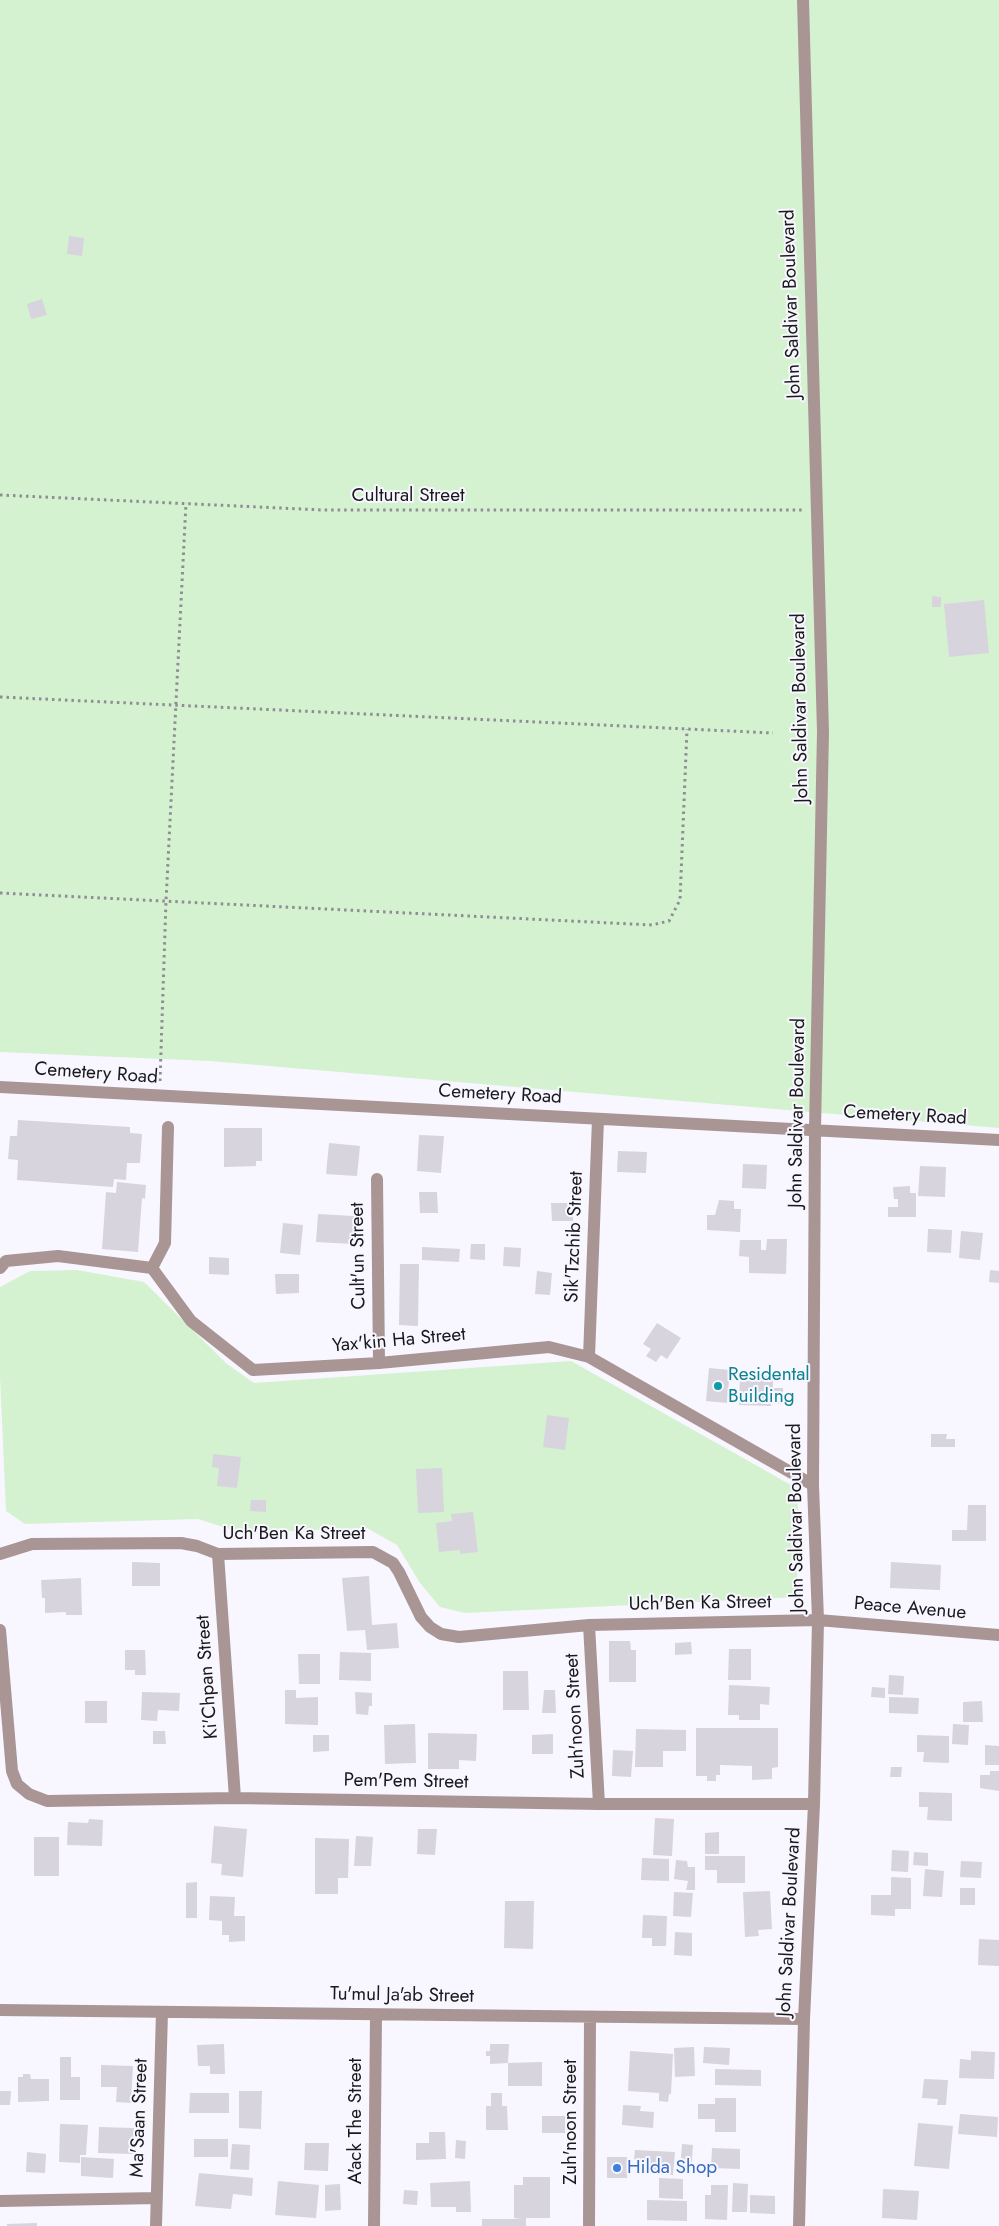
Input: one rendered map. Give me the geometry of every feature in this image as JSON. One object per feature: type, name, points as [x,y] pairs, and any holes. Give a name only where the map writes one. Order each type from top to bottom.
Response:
[{"type":"street","name":"John Saldivar Boulevard","points":[[799,2226],[804,2019],[814,1804],[818,1620],[814,1485],[815,1129],[823,732],[803,0]]},
{"type":"street","name":"Cemetery Road","points":[[0,1087],[159,1097],[815,1129],[999,1140]]},
{"type":"street","name":"Sik'Tzchib Street","points":[[589,1357],[598,1119]]},
{"type":"street","points":[[0,1268],[6,1262],[58,1256],[152,1268],[166,1243],[168,1127]]},
{"type":"street","name":"Cult'un Street","points":[[377,1179],[380,1363]]},
{"type":"street","name":"Yax'kin Ha Street","points":[[152,1268],[190,1321],[253,1370],[380,1363],[549,1347],[589,1357],[814,1485]]},
{"type":"street","name":"Uch'Ben Ka Street","points":[[0,1554],[32,1544],[181,1544],[197,1546],[218,1554],[373,1552],[392,1563],[421,1617],[430,1627],[441,1634],[459,1637],[589,1625],[818,1620]]},
{"type":"street","name":"Ki'Chpan Street","points":[[218,1554],[235,1798]]},
{"type":"street","name":"Peace Avenue","points":[[818,1620],[999,1635]]},
{"type":"street","name":"Zuh'noon Street","points":[[589,1625],[599,1804]]},
{"type":"street","name":"Pem'Pem Street","points":[[0,1630],[12,1771],[17,1784],[29,1794],[48,1801],[235,1798],[599,1804],[814,1804]]},
{"type":"street","name":"Tu'mul Ja'ab Street","points":[[0,2010],[376,2016],[804,2019]]},
{"type":"street","name":"Ma'Saan Street","points":[[156,2226],[162,2012]]},
{"type":"street","name":"A'ack The Street","points":[[374,2226],[376,2016]]},
{"type":"street","name":"Zuh'noon Street","points":[[589,2226],[590,2018]]},
{"type":"street","points":[[0,2201],[157,2198]]},
{"type":"path","name":"Cultural Street","points":[[0,494],[323,510],[816,510]]},
{"type":"path","points":[[159,1097],[166,901],[186,503]]},
{"type":"path","points":[[0,697],[773,733]]},
{"type":"path","points":[[0,893],[652,925],[669,921],[680,900],[687,729]]},
{"type":"green space","points":[[0,0],[999,0],[999,1128],[210,1061],[0,1052]]},
{"type":"green space","points":[[77,1270],[144,1282],[227,1364],[254,1383],[571,1361],[798,1489],[797,1597],[465,1613],[440,1607],[420,1583],[397,1545],[367,1528],[242,1533],[198,1519],[25,1524],[6,1511],[0,1377],[0,1287],[30,1271]]},
{"type":"building","points":[[69,236],[84,238],[82,256],[67,254]]},
{"type":"building","points":[[42,299],[47,315],[31,319],[27,304]]},
{"type":"building","points":[[932,596],[941,597],[941,607],[932,607]]},
{"type":"building","points":[[984,600],[989,653],[949,657],[944,604]]},
{"type":"building","points":[[18,1120],[130,1127],[130,1133],[142,1134],[140,1163],[127,1163],[126,1180],[114,1179],[113,1187],[17,1180],[18,1160],[8,1159],[10,1136],[17,1136]]},
{"type":"building","points":[[224,1128],[262,1128],[262,1161],[256,1161],[256,1166],[224,1167]]},
{"type":"building","points":[[419,1135],[444,1136],[441,1173],[417,1171]]},
{"type":"building","points":[[329,1143],[360,1146],[357,1176],[326,1174]]},
{"type":"building","points":[[618,1151],[647,1152],[646,1173],[617,1172]]},
{"type":"building","points":[[743,1164],[767,1165],[766,1189],[742,1188]]},
{"type":"building","points":[[920,1166],[946,1167],[945,1197],[918,1196]]},
{"type":"building","points":[[117,1182],[146,1185],[145,1199],[142,1198],[138,1252],[102,1249],[106,1192],[116,1193]]},
{"type":"building","points":[[910,1186],[910,1193],[916,1193],[916,1217],[888,1217],[888,1207],[898,1207],[898,1199],[894,1199],[893,1187]]},
{"type":"building","points":[[419,1192],[437,1192],[438,1213],[420,1213]]},
{"type":"building","points":[[719,1200],[734,1201],[734,1209],[741,1209],[740,1232],[707,1230],[707,1215],[715,1215]]},
{"type":"building","points":[[551,1203],[573,1203],[573,1221],[552,1221]]},
{"type":"building","points":[[318,1214],[354,1216],[353,1244],[316,1242]]},
{"type":"building","points":[[283,1223],[303,1225],[300,1255],[280,1253]]},
{"type":"building","points":[[928,1229],[952,1230],[951,1253],[927,1252]]},
{"type":"building","points":[[961,1231],[983,1233],[980,1260],[959,1258]]},
{"type":"building","points":[[767,1239],[787,1239],[786,1274],[749,1273],[749,1257],[739,1256],[740,1240],[761,1240],[761,1250],[766,1250]]},
{"type":"building","points":[[471,1244],[485,1244],[485,1260],[470,1259]]},
{"type":"building","points":[[422,1247],[460,1249],[459,1262],[422,1260]]},
{"type":"building","points":[[504,1247],[521,1248],[520,1267],[503,1266]]},
{"type":"building","points":[[209,1257],[229,1258],[229,1275],[209,1274]]},
{"type":"building","points":[[400,1264],[419,1264],[418,1326],[399,1325]]},
{"type":"building","points":[[990,1270],[999,1271],[999,1283],[989,1282]]},
{"type":"building","points":[[537,1271],[552,1273],[550,1295],[535,1294]]},
{"type":"building","points":[[275,1274],[299,1274],[299,1293],[276,1294]]},
{"type":"building","points":[[657,1323],[681,1338],[667,1359],[661,1355],[656,1362],[646,1356],[651,1349],[643,1344]]},
{"type":"building","name":"Residental Building","points":[[709,1368],[730,1370],[727,1403],[706,1401]]},
{"type":"building","points":[[740,1375],[773,1376],[773,1388],[783,1388],[783,1404],[771,1403],[771,1406],[739,1405]]},
{"type":"building","points":[[547,1415],[569,1418],[565,1450],[543,1447]]},
{"type":"building","points":[[931,1434],[947,1434],[946,1439],[955,1439],[955,1447],[931,1447]]},
{"type":"building","points":[[213,1454],[241,1457],[237,1488],[217,1486],[219,1468],[212,1467]]},
{"type":"building","points":[[442,1468],[444,1512],[418,1513],[416,1469]]},
{"type":"building","points":[[251,1500],[266,1500],[266,1512],[250,1511]]},
{"type":"building","points":[[968,1505],[986,1505],[986,1541],[952,1541],[952,1530],[967,1530]]},
{"type":"building","points":[[473,1512],[478,1552],[460,1554],[460,1550],[439,1552],[436,1523],[452,1521],[451,1514]]},
{"type":"building","points":[[132,1562],[160,1563],[160,1586],[132,1586]]},
{"type":"building","points":[[891,1562],[941,1565],[940,1590],[890,1588]]},
{"type":"building","points":[[369,1576],[372,1625],[397,1623],[399,1648],[367,1650],[365,1630],[347,1631],[342,1578]]},
{"type":"building","points":[[81,1578],[82,1615],[66,1615],[66,1612],[45,1613],[45,1598],[42,1598],[41,1580]]},
{"type":"building","points":[[609,1641],[630,1641],[631,1650],[636,1650],[636,1682],[609,1682]]},
{"type":"building","points":[[691,1642],[692,1654],[675,1655],[675,1643]]},
{"type":"building","points":[[729,1649],[751,1649],[751,1680],[728,1680]]},
{"type":"building","points":[[125,1650],[145,1650],[146,1675],[135,1675],[135,1670],[125,1670]]},
{"type":"building","points":[[340,1652],[371,1653],[371,1681],[339,1680]]},
{"type":"building","points":[[298,1654],[320,1654],[320,1684],[299,1684]]},
{"type":"building","points":[[503,1671],[528,1671],[529,1710],[503,1710]]},
{"type":"building","points":[[889,1675],[904,1676],[903,1695],[888,1694]]},
{"type":"building","points":[[729,1685],[770,1687],[769,1705],[760,1704],[760,1720],[739,1720],[739,1715],[728,1715]]},
{"type":"building","points":[[872,1687],[885,1688],[885,1698],[871,1697]]},
{"type":"building","points":[[285,1690],[296,1690],[296,1698],[318,1697],[318,1725],[285,1724]]},
{"type":"building","points":[[544,1690],[555,1690],[556,1713],[542,1713]]},
{"type":"building","points":[[142,1692],[180,1693],[179,1711],[158,1710],[157,1721],[141,1720]]},
{"type":"building","points":[[355,1692],[372,1693],[372,1706],[369,1706],[368,1715],[356,1714]]},
{"type":"building","points":[[889,1697],[919,1698],[918,1714],[889,1713]]},
{"type":"building","points":[[85,1701],[107,1701],[107,1723],[85,1723]]},
{"type":"building","points":[[982,1701],[983,1722],[963,1722],[963,1702]]},
{"type":"building","points":[[415,1724],[416,1763],[385,1764],[384,1725]]},
{"type":"building","points":[[953,1724],[969,1725],[968,1745],[952,1744]]},
{"type":"building","points":[[696,1728],[778,1728],[778,1767],[772,1768],[772,1779],[752,1780],[752,1766],[720,1765],[720,1775],[716,1775],[716,1781],[707,1781],[707,1776],[696,1776]]},
{"type":"building","points":[[636,1729],[686,1730],[686,1751],[663,1751],[663,1767],[635,1767]]},
{"type":"building","points":[[153,1731],[165,1731],[166,1744],[153,1744]]},
{"type":"building","points":[[428,1733],[477,1734],[476,1761],[459,1760],[459,1769],[428,1769]]},
{"type":"building","points":[[553,1734],[553,1754],[532,1754],[532,1735]]},
{"type":"building","points":[[313,1735],[329,1735],[329,1751],[313,1752]]},
{"type":"building","points":[[917,1735],[949,1736],[949,1763],[923,1762],[924,1752],[917,1752]]},
{"type":"building","points":[[985,1745],[999,1746],[999,1765],[985,1765]]},
{"type":"building","points":[[613,1750],[633,1751],[631,1777],[612,1776]]},
{"type":"building","points":[[891,1767],[902,1767],[901,1777],[890,1777]]},
{"type":"building","points":[[990,1771],[999,1771],[999,1791],[980,1788],[980,1775],[990,1775]]},
{"type":"building","points":[[919,1792],[952,1793],[952,1821],[927,1820],[928,1807],[919,1807]]},
{"type":"building","points":[[655,1818],[674,1819],[672,1856],[653,1855]]},
{"type":"building","points":[[89,1819],[103,1820],[102,1846],[67,1845],[68,1822],[88,1823]]},
{"type":"building","points":[[214,1826],[247,1829],[243,1877],[221,1875],[222,1864],[211,1863]]},
{"type":"building","points":[[418,1829],[437,1829],[435,1855],[417,1854]]},
{"type":"building","points":[[719,1832],[719,1854],[705,1854],[705,1833]]},
{"type":"building","points":[[356,1836],[373,1837],[371,1866],[354,1866]]},
{"type":"building","points":[[34,1837],[59,1837],[59,1876],[34,1876]]},
{"type":"building","points":[[315,1838],[349,1839],[348,1878],[338,1878],[338,1894],[315,1894]]},
{"type":"building","points":[[892,1850],[909,1851],[908,1872],[891,1871]]},
{"type":"building","points":[[914,1852],[928,1853],[928,1866],[913,1865]]},
{"type":"building","points":[[705,1856],[745,1856],[745,1883],[717,1883],[717,1870],[705,1870]]},
{"type":"building","points":[[642,1858],[669,1859],[669,1881],[641,1880]]},
{"type":"building","points":[[676,1860],[687,1861],[688,1867],[695,1867],[695,1890],[686,1890],[688,1881],[674,1879]]},
{"type":"building","points":[[961,1861],[982,1862],[981,1878],[960,1877]]},
{"type":"building","points":[[925,1869],[944,1871],[942,1897],[923,1896]]},
{"type":"building","points":[[891,1877],[911,1878],[911,1909],[895,1909],[895,1916],[871,1915],[871,1895],[891,1895]]},
{"type":"building","points":[[197,1882],[197,1918],[186,1918],[186,1883]]},
{"type":"building","points":[[960,1888],[975,1888],[975,1905],[960,1905]]},
{"type":"building","points":[[770,1891],[772,1929],[758,1930],[759,1936],[745,1937],[743,1892]]},
{"type":"building","points":[[674,1892],[693,1893],[691,1917],[673,1916]]},
{"type":"building","points":[[210,1896],[235,1897],[234,1916],[245,1916],[245,1941],[229,1942],[229,1935],[222,1935],[222,1921],[209,1920]]},
{"type":"building","points":[[505,1901],[534,1901],[533,1949],[504,1948]]},
{"type":"building","points":[[643,1915],[667,1916],[666,1946],[652,1946],[652,1938],[642,1938]]},
{"type":"building","points":[[675,1932],[692,1933],[692,1956],[674,1955]]},
{"type":"building","points":[[979,1939],[999,1940],[999,1966],[978,1965]]},
{"type":"building","points":[[224,2044],[225,2074],[210,2074],[210,2066],[198,2066],[197,2045]]},
{"type":"building","points":[[490,2044],[509,2044],[508,2063],[490,2064],[490,2056],[486,2056],[486,2051],[490,2051]]},
{"type":"building","points":[[694,2047],[695,2076],[675,2077],[674,2048]]},
{"type":"building","points":[[704,2047],[730,2048],[729,2065],[703,2063]]},
{"type":"building","points":[[630,2051],[673,2054],[671,2094],[669,2094],[668,2102],[659,2101],[659,2093],[628,2091]]},
{"type":"building","points":[[971,2051],[995,2052],[994,2079],[959,2078],[960,2059],[971,2060]]},
{"type":"building","points":[[60,2057],[71,2057],[71,2077],[80,2077],[80,2100],[60,2100]]},
{"type":"building","points":[[542,2062],[542,2086],[508,2086],[508,2063]]},
{"type":"building","points":[[101,2065],[133,2066],[131,2103],[116,2102],[117,2087],[101,2087]]},
{"type":"building","points":[[715,2069],[761,2070],[761,2086],[715,2085]]},
{"type":"building","points":[[23,2074],[30,2074],[31,2079],[49,2079],[49,2101],[18,2102],[18,2077],[23,2077]]},
{"type":"building","points":[[924,2079],[948,2080],[946,2105],[937,2105],[938,2099],[922,2098]]},
{"type":"building","points":[[0,2091],[11,2091],[10,2105],[0,2105]]},
{"type":"building","points":[[239,2091],[262,2091],[261,2129],[239,2128]]},
{"type":"building","points":[[190,2093],[229,2093],[229,2113],[189,2113]]},
{"type":"building","points":[[491,2093],[502,2093],[502,2106],[507,2106],[508,2130],[486,2130],[486,2106],[491,2106]]},
{"type":"building","points":[[715,2098],[736,2098],[736,2132],[715,2132],[715,2119],[698,2119],[698,2104],[715,2104]]},
{"type":"building","points":[[623,2105],[641,2106],[640,2111],[654,2112],[653,2128],[622,2125]]},
{"type":"building","points":[[960,2114],[998,2117],[997,2137],[958,2134]]},
{"type":"building","points":[[542,2116],[565,2116],[565,2133],[542,2133]]},
{"type":"building","points":[[918,2123],[953,2126],[949,2169],[914,2166]]},
{"type":"building","points":[[60,2124],[88,2125],[86,2155],[80,2155],[80,2163],[59,2162]]},
{"type":"building","points":[[99,2127],[134,2128],[133,2154],[98,2153]]},
{"type":"building","points":[[429,2132],[445,2132],[446,2159],[416,2160],[416,2143],[429,2143]]},
{"type":"building","points":[[194,2139],[228,2139],[228,2157],[194,2157]]},
{"type":"building","points":[[456,2140],[466,2141],[465,2159],[455,2158]]},
{"type":"building","points":[[305,2143],[329,2143],[328,2171],[304,2170]]},
{"type":"building","points":[[232,2144],[250,2145],[249,2170],[230,2169]]},
{"type":"building","points":[[682,2144],[693,2145],[691,2173],[680,2172]]},
{"type":"building","points":[[712,2148],[740,2149],[740,2169],[711,2168]]},
{"type":"building","points":[[635,2150],[675,2152],[673,2175],[639,2173],[640,2160],[634,2159]]},
{"type":"building","points":[[27,2152],[46,2154],[45,2173],[26,2172]]},
{"type":"building","points":[[81,2157],[114,2159],[113,2178],[81,2176]]},
{"type":"building","points":[[607,2157],[627,2157],[627,2178],[607,2178]]},
{"type":"building","points":[[199,2173],[253,2178],[252,2196],[233,2194],[231,2209],[195,2206]]},
{"type":"building","points":[[523,2177],[550,2177],[550,2218],[526,2218],[526,2226],[482,2226],[482,2219],[521,2219],[514,2218],[514,2185],[523,2185]]},
{"type":"building","points":[[659,2178],[683,2179],[683,2199],[659,2198]]},
{"type":"building","points":[[278,2181],[319,2185],[316,2218],[275,2215]]},
{"type":"building","points":[[470,2181],[471,2212],[456,2212],[456,2207],[431,2207],[430,2183]]},
{"type":"building","points":[[733,2183],[748,2184],[747,2212],[732,2212]]},
{"type":"building","points":[[340,2184],[341,2210],[325,2211],[325,2185]]},
{"type":"building","points":[[711,2185],[728,2185],[727,2220],[705,2219],[705,2195],[711,2195]]},
{"type":"building","points":[[883,2189],[919,2191],[917,2220],[882,2218]]},
{"type":"building","points":[[404,2190],[418,2191],[417,2205],[403,2204]]},
{"type":"building","points":[[750,2195],[775,2196],[775,2214],[750,2213]]},
{"type":"building","points":[[647,2200],[687,2201],[687,2221],[647,2220]]},
{"type":"building","points":[[37,2223],[37,2226],[7,2226],[7,2224]]},
{"type":"place","name":"Residental Building","points":[[718,1386]]},
{"type":"place","name":"Hilda Shop","points":[[617,2168]]}]
